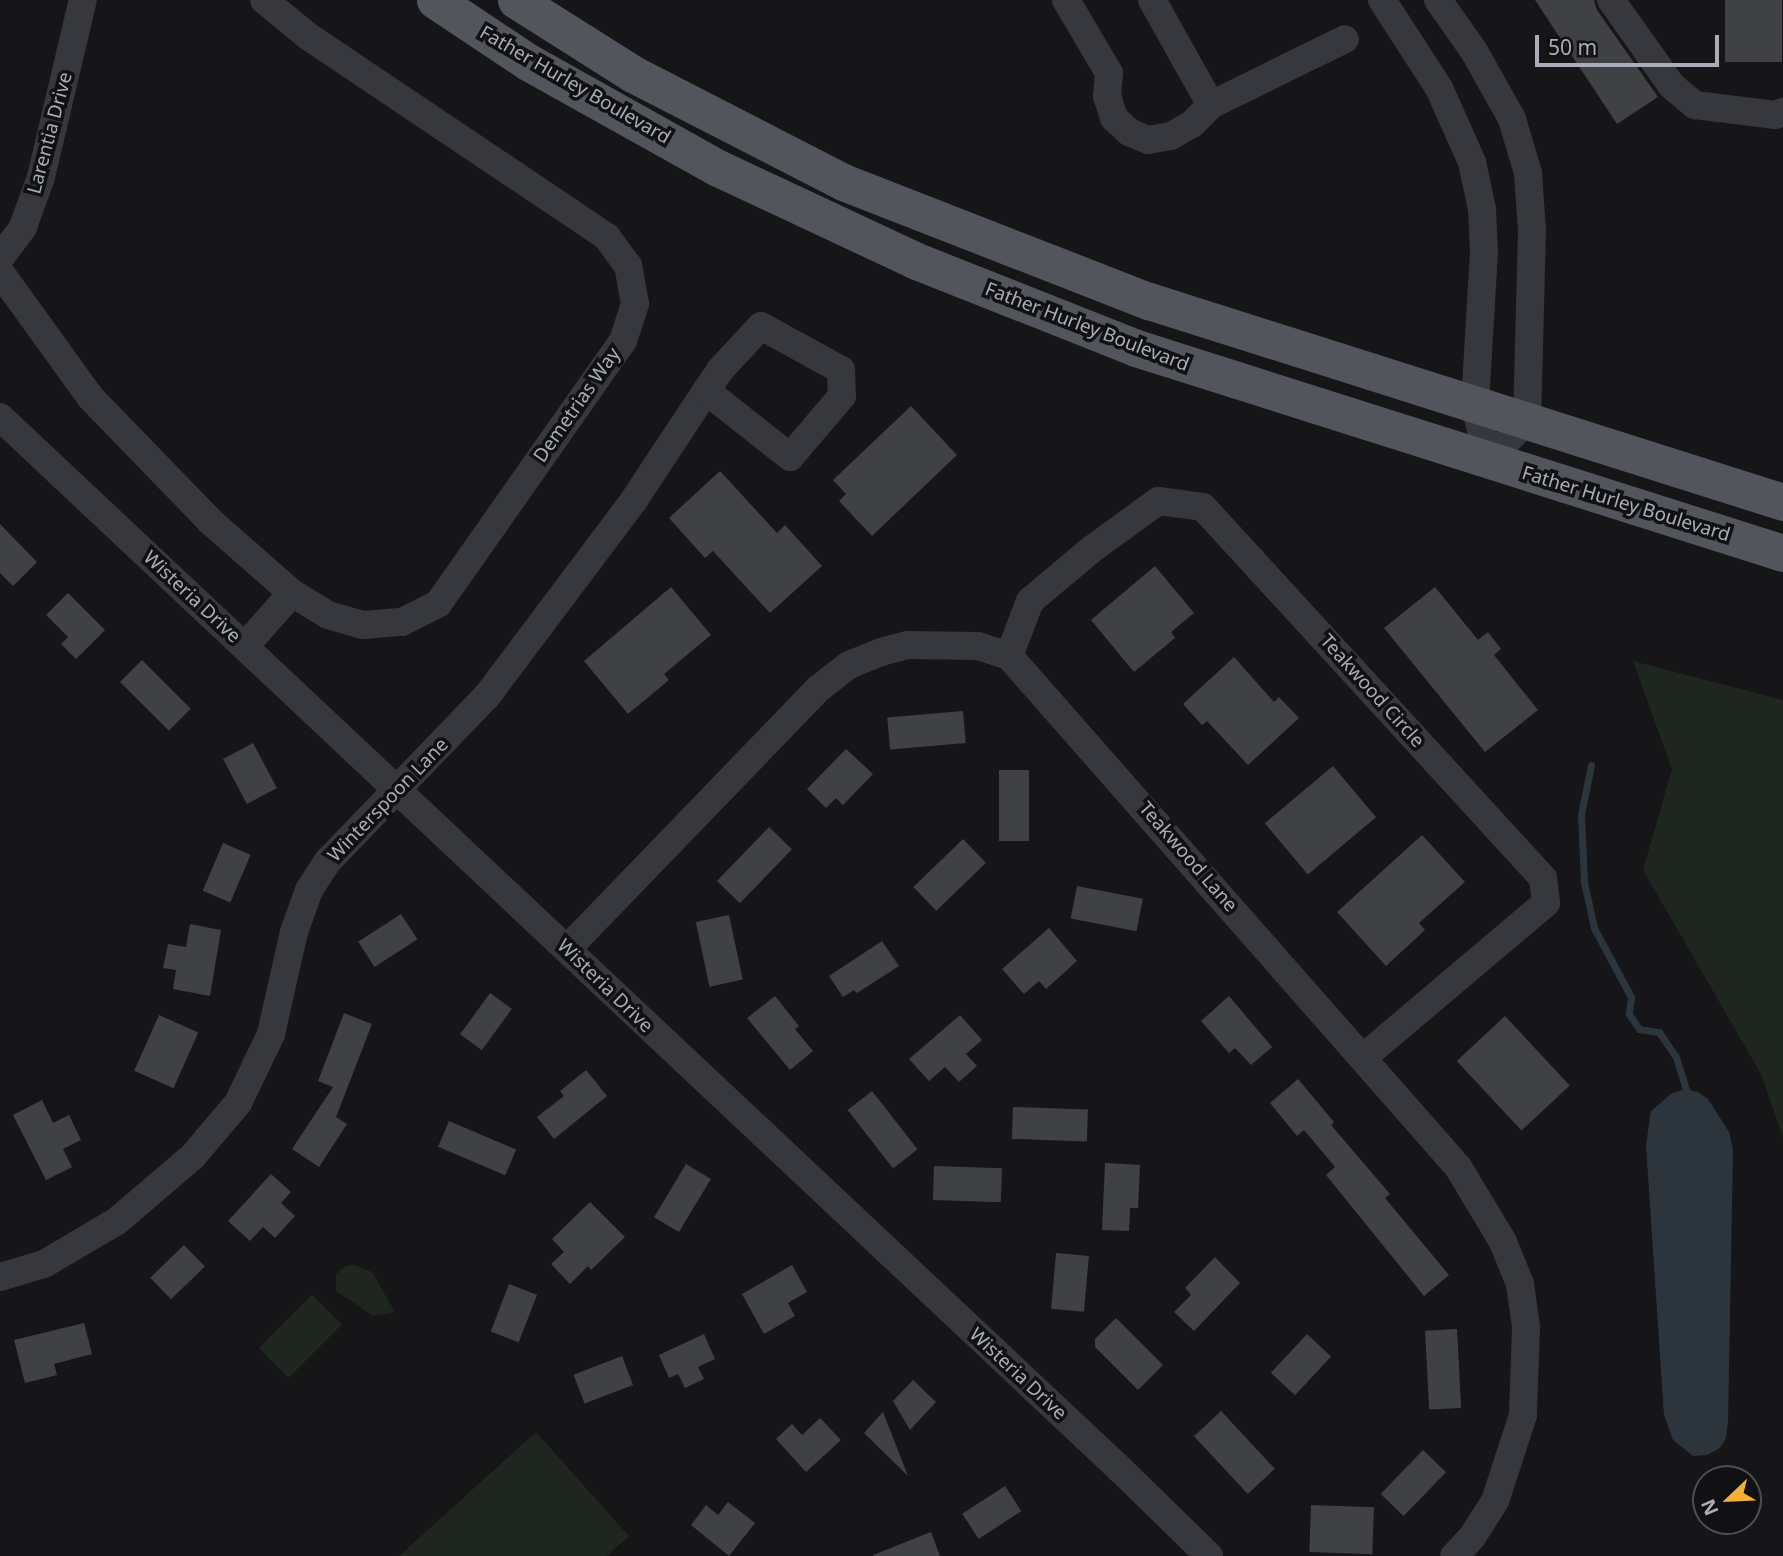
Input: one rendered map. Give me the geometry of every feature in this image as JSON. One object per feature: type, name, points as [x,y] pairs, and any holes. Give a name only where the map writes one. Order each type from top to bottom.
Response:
[{"type":"main road","name":"Father Hurley Boulevard","points":[[435,0],[528,62],[718,167],[914,260],[1136,348],[1783,553]]},
{"type":"main road","name":"Father Hurley Boulevard","points":[[516,0],[633,74],[843,182],[1149,301],[1783,502]]},
{"type":"street","name":"Larentia Drive","points":[[0,258],[23,227],[41,177],[83,0]]},
{"type":"street","name":"Demetrias Way","points":[[0,272],[90,397],[210,521],[292,593],[328,615],[364,625],[402,622],[438,604],[623,341],[635,304],[628,265],[607,237],[309,37],[264,0]]},
{"type":"street","points":[[1066,0],[1109,73],[1107,96],[1114,118],[1129,132],[1148,140],[1171,136],[1192,124],[1210,105],[1345,39]]},
{"type":"street","points":[[1152,0],[1210,105]]},
{"type":"street","points":[[1382,0],[1439,88],[1472,162],[1482,209],[1485,252],[1475,405],[1488,460]]},
{"type":"street","points":[[1438,0],[1474,51],[1512,119],[1528,173],[1532,230],[1527,421],[1488,460]]},
{"type":"street","points":[[1611,0],[1672,86],[1695,105],[1774,115],[1783,112]]},
{"type":"street","name":"Winterspoon Lane","points":[[0,1277],[44,1265],[117,1221],[193,1156],[238,1103],[271,1034],[294,932],[309,890],[328,861],[487,696],[634,500],[706,391],[720,370],[761,326],[841,370],[842,396],[790,457],[706,391]]},
{"type":"street","name":"Wisteria Drive","points":[[0,416],[1209,1556]]},
{"type":"street","name":"Teakwood Circle","points":[[1009,656],[1030,601],[1092,549],[1158,501],[1203,507],[1543,878],[1546,903],[1364,1057]]},
{"type":"street","points":[[244,646],[292,593]]},
{"type":"street","points":[[567,949],[818,689],[849,665],[908,645],[978,646],[1009,656]]},
{"type":"street","name":"Teakwood Lane","points":[[1009,656],[1458,1167],[1503,1242],[1520,1283],[1526,1327],[1523,1415],[1495,1501],[1472,1537],[1454,1556]]},
{"type":"shaded area","points":[[1633,661],[1783,700],[1783,1137],[1761,1074],[1643,870],[1672,769]]},
{"type":"shaded area","points":[[1686,1089],[1698,1092],[1708,1099],[1729,1132],[1733,1150],[1726,1438],[1720,1448],[1707,1455],[1693,1456],[1673,1440],[1664,1415],[1646,1145],[1651,1111],[1672,1093]]},
{"type":"shaded area","points":[[354,1265],[372,1272],[395,1312],[373,1316],[336,1291],[336,1274],[346,1266]]},
{"type":"shaded area","points":[[312,1295],[342,1325],[289,1378],[259,1348]]},
{"type":"shaded area","points":[[536,1432],[629,1536],[607,1556],[399,1556]]},
{"type":"building","points":[[1535,0],[1594,0],[1597,10],[1658,97],[1617,124]]},
{"type":"building","points":[[1725,0],[1782,0],[1782,62],[1725,62]]},
{"type":"building","points":[[911,406],[957,455],[872,536],[839,501],[846,494],[833,480]]},
{"type":"building","points":[[720,471],[777,533],[785,525],[822,566],[770,613],[713,551],[705,558],[669,518]]},
{"type":"building","points":[[0,524],[37,562],[13,586],[0,573]]},
{"type":"building","points":[[1155,566],[1194,613],[1171,632],[1175,638],[1134,672],[1091,620]]},
{"type":"building","points":[[671,587],[711,635],[664,674],[669,680],[628,714],[584,661]]},
{"type":"building","points":[[1435,587],[1478,640],[1488,632],[1501,649],[1494,655],[1538,710],[1485,752],[1384,628]]},
{"type":"building","points":[[68,593],[105,630],[76,659],[61,644],[68,637],[46,615]]},
{"type":"building","points":[[1234,657],[1274,702],[1279,697],[1299,718],[1248,765],[1207,721],[1202,725],[1183,704]]},
{"type":"building","points":[[142,660],[191,709],[169,731],[120,682]]},
{"type":"building","points":[[963,711],[966,743],[890,750],[887,718]]},
{"type":"building","points":[[253,743],[277,788],[247,804],[223,759]]},
{"type":"building","points":[[846,749],[873,774],[843,805],[836,798],[826,808],[807,789]]},
{"type":"building","points":[[1333,766],[1376,817],[1308,875],[1265,823]]},
{"type":"building","points":[[999,770],[1029,770],[1029,841],[999,841]]},
{"type":"building","points":[[769,827],[792,849],[740,903],[717,881]]},
{"type":"building","points":[[1422,835],[1465,882],[1419,923],[1425,930],[1386,966],[1337,912]]},
{"type":"building","points":[[963,839],[986,863],[936,911],[913,887]]},
{"type":"building","points":[[223,843],[251,855],[230,903],[203,891]]},
{"type":"building","points":[[1077,886],[1143,899],[1136,931],[1071,918]]},
{"type":"building","points":[[401,914],[417,939],[375,967],[358,942]]},
{"type":"building","points":[[729,915],[743,980],[709,987],[696,922]]},
{"type":"building","points":[[190,924],[221,930],[210,996],[173,989],[176,970],[163,968],[168,944],[186,947]]},
{"type":"building","points":[[1049,928],[1077,961],[1046,989],[1039,981],[1024,994],[1002,969]]},
{"type":"building","points":[[882,941],[899,966],[857,993],[854,990],[843,997],[829,976]]},
{"type":"building","points":[[490,993],[512,1009],[482,1050],[460,1034]]},
{"type":"building","points":[[775,996],[799,1026],[795,1029],[813,1051],[790,1070],[747,1018]]},
{"type":"building","points":[[1229,996],[1272,1047],[1251,1065],[1235,1048],[1229,1053],[1201,1021]]},
{"type":"building","points":[[344,1013],[372,1024],[336,1117],[347,1124],[319,1167],[292,1149],[333,1087],[318,1081]]},
{"type":"building","points":[[159,1015],[198,1032],[173,1088],[134,1071]]},
{"type":"building","points":[[960,1015],[982,1040],[966,1054],[977,1066],[959,1082],[945,1067],[929,1081],[909,1059]]},
{"type":"building","points":[[1505,1016],[1570,1085],[1522,1130],[1457,1061]]},
{"type":"building","points":[[586,1070],[607,1096],[554,1139],[537,1117],[564,1096],[560,1091]]},
{"type":"building","points":[[1298,1079],[1334,1122],[1331,1125],[1390,1194],[1385,1198],[1449,1275],[1424,1296],[1326,1175],[1335,1167],[1304,1130],[1297,1136],[1270,1103]]},
{"type":"building","points":[[872,1091],[918,1149],[893,1168],[848,1110]]},
{"type":"building","points":[[42,1100],[53,1123],[69,1115],[81,1140],[63,1149],[72,1167],[46,1180],[13,1115]]},
{"type":"building","points":[[1013,1107],[1088,1110],[1087,1142],[1012,1139]]},
{"type":"building","points":[[449,1121],[516,1150],[505,1175],[438,1147]]},
{"type":"building","points":[[1105,1163],[1140,1165],[1138,1208],[1130,1208],[1129,1231],[1102,1230]]},
{"type":"building","points":[[686,1164],[711,1179],[679,1232],[654,1217]]},
{"type":"building","points":[[934,1166],[1002,1168],[1001,1202],[933,1200]]},
{"type":"building","points":[[271,1174],[291,1192],[281,1203],[295,1216],[275,1238],[263,1227],[250,1241],[228,1221]]},
{"type":"building","points":[[590,1202],[625,1237],[591,1270],[588,1266],[570,1284],[551,1264],[564,1252],[552,1239]]},
{"type":"building","points":[[184,1245],[205,1267],[171,1299],[150,1278]]},
{"type":"building","points":[[1056,1253],[1089,1256],[1084,1312],[1051,1309]]},
{"type":"building","points":[[1215,1257],[1240,1283],[1194,1331],[1174,1312],[1191,1295],[1185,1288]]},
{"type":"building","points":[[792,1265],[807,1292],[788,1303],[795,1316],[764,1334],[742,1294]]},
{"type":"building","points":[[509,1284],[537,1295],[519,1342],[491,1332]]},
{"type":"building","points":[[1116,1318],[1163,1365],[1138,1390],[1095,1347],[1095,1339]]},
{"type":"building","points":[[84,1323],[92,1354],[54,1364],[57,1375],[25,1383],[14,1340]]},
{"type":"building","points":[[1457,1329],[1461,1408],[1429,1410],[1425,1331]]},
{"type":"building","points":[[704,1334],[715,1359],[698,1367],[704,1379],[685,1388],[678,1374],[669,1378],[659,1355]]},
{"type":"building","points":[[1307,1334],[1331,1357],[1295,1395],[1271,1373]]},
{"type":"building","points":[[622,1356],[633,1385],[585,1404],[573,1375]]},
{"type":"building","points":[[913,1380],[936,1402],[910,1430],[893,1401]]},
{"type":"building","points":[[1221,1411],[1275,1469],[1248,1494],[1194,1436]]},
{"type":"building","points":[[883,1412],[908,1476],[864,1433]]},
{"type":"building","points":[[820,1418],[841,1440],[806,1472],[776,1439],[792,1424],[802,1435]]},
{"type":"building","points":[[1423,1450],[1446,1472],[1404,1516],[1381,1494]]},
{"type":"building","points":[[1005,1486],[1021,1511],[979,1539],[962,1514]]},
{"type":"building","points":[[728,1502],[755,1523],[729,1556],[691,1525],[706,1505],[718,1515]]},
{"type":"building","points":[[1311,1505],[1374,1507],[1372,1554],[1309,1552]]},
{"type":"building","points":[[931,1532],[940,1556],[873,1555]]},
{"type":"waterway","points":[[1591,765],[1581,814],[1584,882],[1594,928],[1631,997],[1629,1014],[1639,1029],[1659,1032],[1676,1057],[1686,1089]]}]
